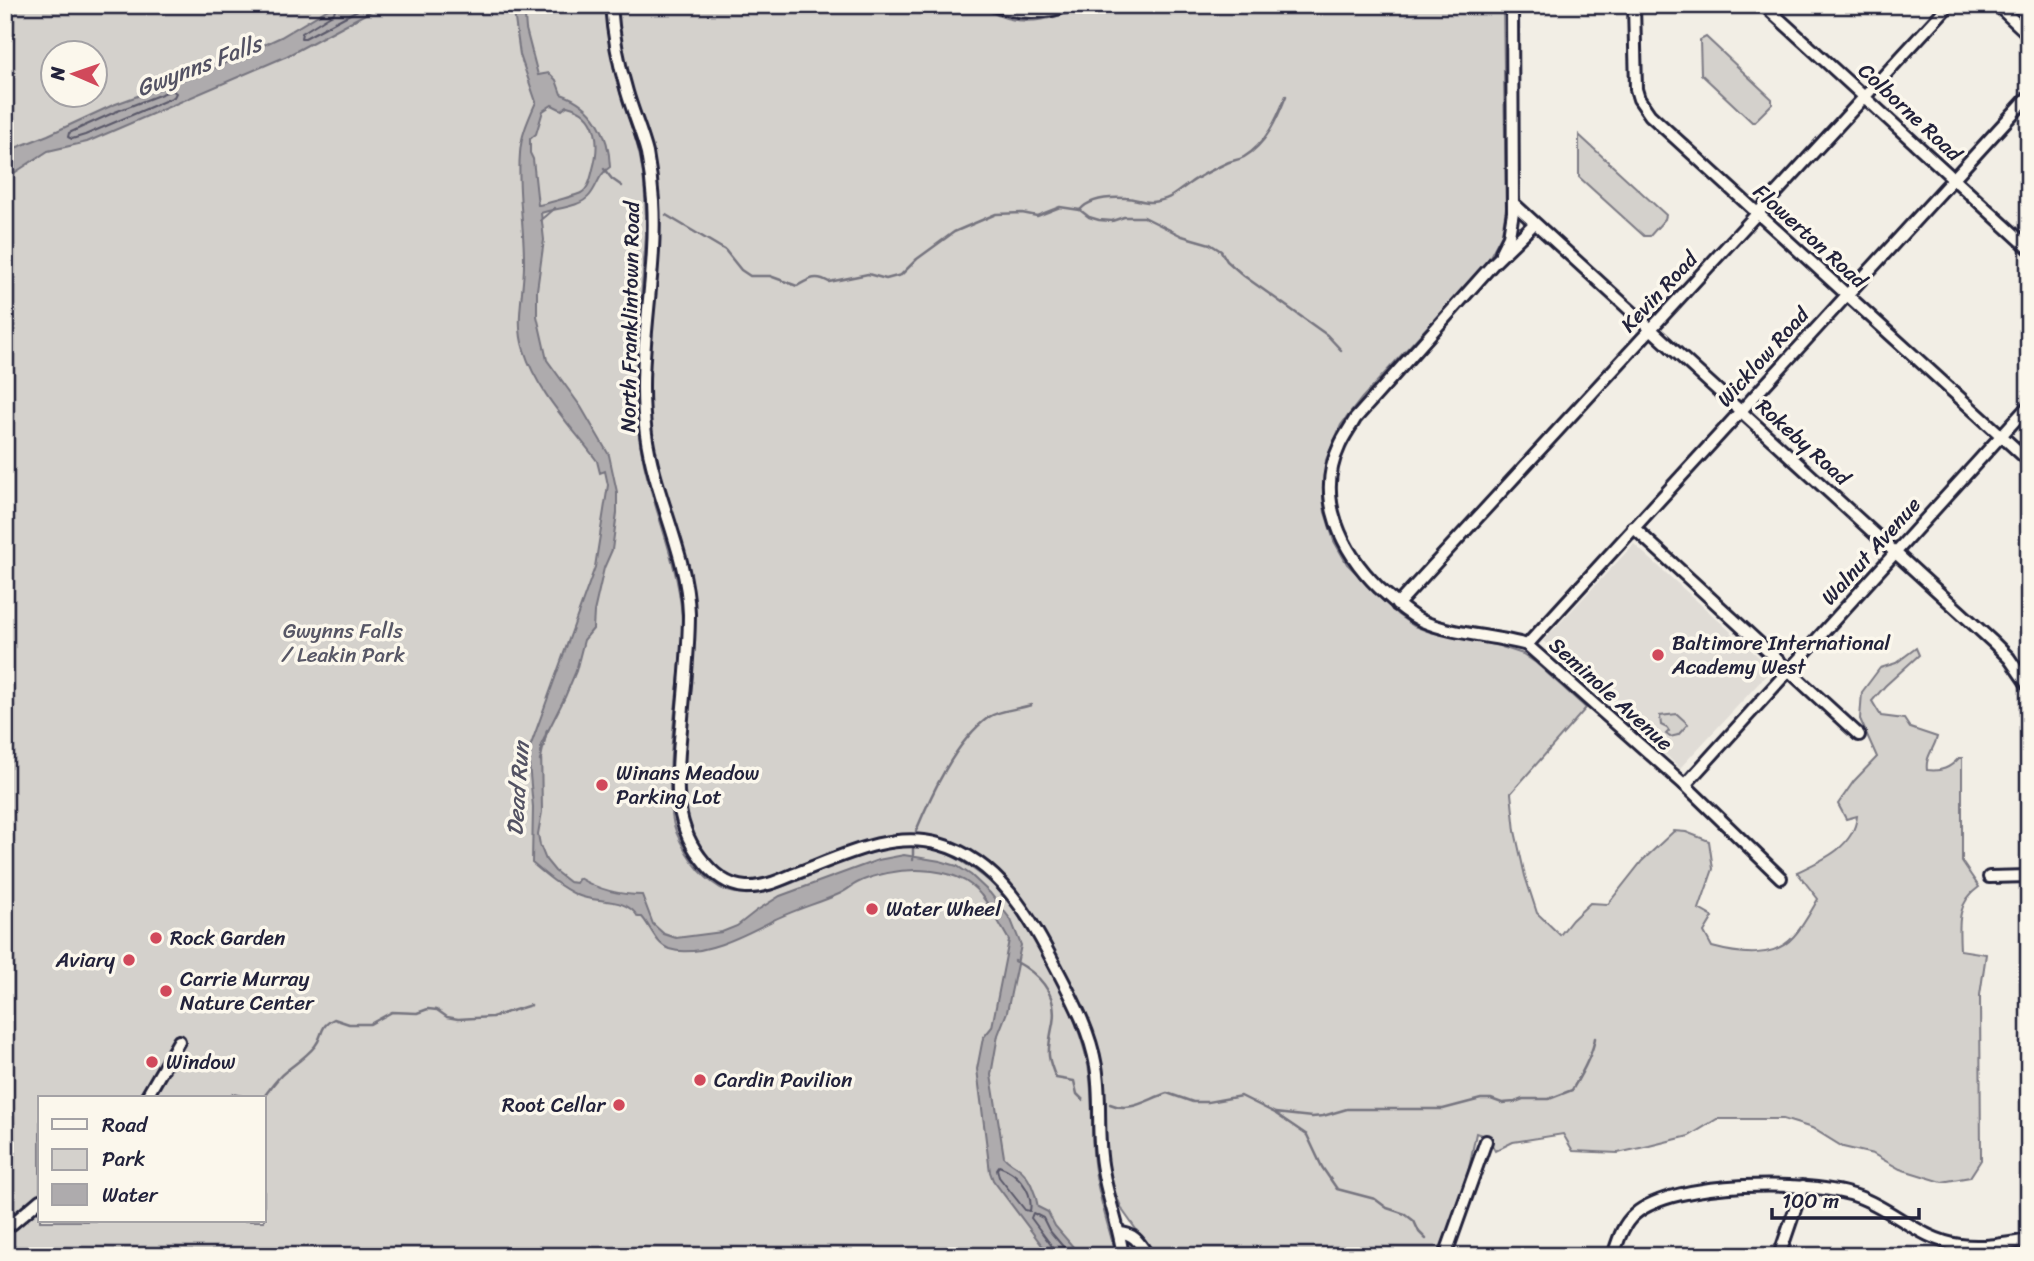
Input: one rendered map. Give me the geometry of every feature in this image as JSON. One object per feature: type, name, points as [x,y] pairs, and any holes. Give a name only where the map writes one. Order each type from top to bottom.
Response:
[{"type":"street","name":"North Franklintown Road","points":[[611,5],[626,89],[647,152],[652,198],[644,385],[645,431],[653,475],[679,558],[688,604],[688,642],[677,779],[684,830],[695,850],[712,871],[733,885],[744,887],[768,885],[878,845],[907,841],[925,841],[954,849],[966,854],[991,873],[1033,924],[1071,996],[1090,1042],[1098,1088],[1103,1172],[1123,1256]]},
{"type":"street","points":[[992,5],[1025,13],[1041,13],[1069,5]]},
{"type":"street","points":[[1494,263],[1509,236],[1513,203],[1511,5]]},
{"type":"street","name":"Flowerton Road","points":[[1634,5],[1636,89],[1643,107],[2029,461]]},
{"type":"street","name":"Colborne Road","points":[[1764,5],[2029,248]]},
{"type":"street","name":"Kevin Road","points":[[1397,605],[1949,5]]},
{"type":"street","points":[[1997,5],[2029,35]]},
{"type":"street","name":"Wicklow Road","points":[[1527,645],[2029,96]]},
{"type":"street","name":"Rokeby Road","points":[[1513,203],[2009,658],[2029,687]]},
{"type":"street","name":"Seminole Avenue","points":[[1534,224],[1494,263],[1355,419],[1338,447],[1333,462],[1331,509],[1342,540],[1368,578],[1410,615],[1439,627],[1527,645],[1685,785],[1781,878]]},
{"type":"street","name":"Walnut Avenue","points":[[1685,785],[2029,405]]},
{"type":"street","points":[[1633,527],[1859,735]]},
{"type":"street","points":[[1989,877],[2029,876]]},
{"type":"street","points":[[147,1096],[179,1041]]},
{"type":"street","points":[[1445,1256],[1486,1142]]},
{"type":"street","points":[[1613,1256],[1628,1221],[1647,1206],[1659,1200],[1734,1186],[1803,1186],[1845,1192],[1921,1232],[1959,1245],[2029,1240]]},
{"type":"street","points":[[1779,1256],[1803,1186]]},
{"type":"street","points":[[5,1226],[12,1224],[38,1202]]},
{"type":"street","points":[[1120,1236],[1135,1238],[1148,1256]]},
{"type":"shaded area","name":"Baltimore International Academy West","points":[[1634,544],[1772,669],[1680,768],[1543,641]]},
{"type":"green space","name":"Gwynns Falls / Leakin Park","points":[[5,5],[605,5],[615,71],[637,144],[644,183],[646,232],[637,375],[639,435],[643,461],[672,561],[682,613],[670,772],[672,815],[677,833],[687,852],[706,877],[728,891],[744,894],[778,889],[852,859],[906,847],[944,852],[984,877],[1001,893],[1033,938],[1062,991],[1073,1018],[1088,1065],[1092,1144],[1102,1202],[1116,1256],[5,1256]]},
{"type":"green space","points":[[616,5],[980,5],[1000,16],[1032,21],[1064,14],[1083,5],[1503,5],[1506,208],[1502,234],[1487,262],[1362,398],[1341,425],[1326,460],[1323,498],[1334,541],[1347,564],[1398,615],[1414,626],[1523,654],[1586,708],[1511,793],[1515,831],[1537,913],[1560,935],[1590,903],[1608,904],[1642,861],[1674,831],[1686,832],[1709,841],[1713,869],[1699,909],[1713,917],[1704,932],[1712,947],[1755,953],[1766,952],[1786,944],[1801,927],[1818,899],[1797,872],[1836,851],[1850,836],[1857,816],[1846,819],[1838,804],[1854,781],[1877,757],[1860,719],[1862,692],[1880,668],[1896,663],[1916,648],[1919,655],[1872,701],[1881,716],[1904,719],[1910,728],[1937,737],[1928,757],[1927,770],[1945,768],[1962,758],[1962,862],[1979,887],[1966,900],[1960,915],[1960,950],[1986,954],[1980,995],[1981,1160],[1970,1177],[1942,1182],[1900,1169],[1873,1154],[1843,1147],[1812,1128],[1783,1119],[1717,1119],[1689,1136],[1618,1153],[1573,1151],[1563,1134],[1513,1142],[1495,1151],[1488,1137],[1476,1133],[1468,1173],[1438,1256],[1155,1256],[1123,1211],[1109,1180],[1104,1151],[1102,1089],[1070,983],[987,864],[915,836],[744,882],[727,877],[708,861],[687,824],[682,800],[682,768],[693,610],[649,434],[647,390],[656,216],[619,43]]},
{"type":"green space","points":[[1706,37],[1772,99],[1772,104],[1754,122],[1701,74],[1700,40]]},
{"type":"green space","points":[[1579,135],[1666,215],[1650,236],[1644,236],[1579,177]]},
{"type":"green space","points":[[1677,714],[1688,724],[1678,735],[1670,737],[1666,734],[1669,731],[1667,728],[1661,725],[1660,716]]},
{"type":"water","name":"Gwynns Falls","points":[[335,5],[382,5],[287,56],[87,142],[48,151],[5,179],[5,152],[113,105],[214,68],[281,37]]},
{"type":"water","name":"Dead Run","points":[[513,5],[524,5],[526,29],[538,75],[549,73],[556,80],[561,94],[573,99],[591,113],[607,143],[610,167],[603,173],[593,191],[580,203],[541,213],[544,240],[537,290],[537,316],[547,360],[581,407],[609,455],[617,492],[612,550],[604,568],[593,629],[584,640],[576,671],[541,745],[542,812],[538,834],[546,860],[569,882],[576,883],[579,878],[609,891],[642,895],[653,924],[664,934],[676,938],[722,932],[737,926],[780,896],[878,860],[904,855],[957,866],[971,875],[990,893],[1011,920],[1021,945],[1007,1012],[998,1035],[991,1075],[1004,1157],[1025,1174],[1034,1190],[1038,1207],[1048,1212],[1055,1226],[1081,1256],[1050,1256],[993,1180],[990,1172],[977,1069],[983,1038],[992,1027],[1009,940],[985,900],[970,884],[940,872],[922,870],[887,873],[871,877],[839,894],[721,944],[694,951],[681,951],[664,946],[642,917],[638,917],[633,910],[618,903],[577,895],[559,885],[532,863],[533,807],[528,753],[595,567],[608,485],[605,471],[600,473],[597,461],[537,380],[521,339],[524,260],[520,153],[528,120],[536,102],[520,55]],"holes":[[[552,105],[562,110],[567,106],[586,115],[595,131],[596,150],[591,176],[588,186],[581,193],[538,205],[530,139],[536,134],[543,111]]]},
{"type":"waterway","points":[[1080,210],[1089,203],[1107,198],[1149,202],[1165,199],[1209,172],[1244,157],[1265,138],[1286,96]]},
{"type":"waterway","points":[[604,169],[622,186]]},
{"type":"waterway","points":[[666,215],[725,250],[741,270],[750,276],[770,276],[797,286],[816,278],[829,282],[868,274],[886,279],[901,275],[917,259],[954,232],[996,214],[1022,213],[1037,216],[1060,207],[1080,210],[1099,220],[1144,217],[1221,251],[1227,261],[1244,276],[1327,335],[1341,350]]},
{"type":"waterway","name":"Dead Run","points":[[541,220],[555,208]]},
{"type":"waterway","points":[[916,831],[946,769],[966,739],[989,717],[1031,705]]},
{"type":"waterway","name":"Dead Run","points":[[540,761],[547,730]]},
{"type":"waterway","points":[[913,849],[913,860]]},
{"type":"waterway","points":[[1015,961],[1032,972],[1050,994],[1054,1013],[1049,1048],[1051,1065],[1056,1078],[1074,1081],[1077,1094],[1083,1100]]},
{"type":"waterway","points":[[265,1096],[282,1074],[312,1050],[323,1028],[334,1019],[349,1024],[370,1024],[392,1012],[417,1013],[428,1009],[458,1019],[492,1017],[531,1005]]},
{"type":"waterway","points":[[1110,1104],[1124,1107],[1138,1105],[1167,1093],[1193,1102],[1241,1096],[1275,1113],[1312,1117],[1347,1109],[1443,1109],[1481,1099],[1502,1103],[1523,1099],[1549,1099],[1572,1090],[1583,1071],[1595,1038]]},
{"type":"waterway","points":[[232,1094],[242,1096]]},
{"type":"waterway","points":[[1276,1114],[1307,1135],[1322,1167],[1337,1189],[1375,1199],[1387,1208],[1405,1214],[1414,1221],[1426,1239]]},
{"type":"place","name":"Baltimore International Academy West","points":[[1658,655]]},
{"type":"place","name":"Winans Meadow Parking Lot","points":[[602,785]]},
{"type":"place","name":"Water Wheel","points":[[872,909]]},
{"type":"place","name":"Rock Garden","points":[[156,938]]},
{"type":"place","name":"Aviary","points":[[129,960]]},
{"type":"place","name":"Carrie Murray Nature Center","points":[[166,991]]},
{"type":"place","name":"Window","points":[[152,1062]]},
{"type":"place","name":"Cardin Pavilion","points":[[700,1080]]},
{"type":"place","name":"Root Cellar","points":[[619,1105]]}]
